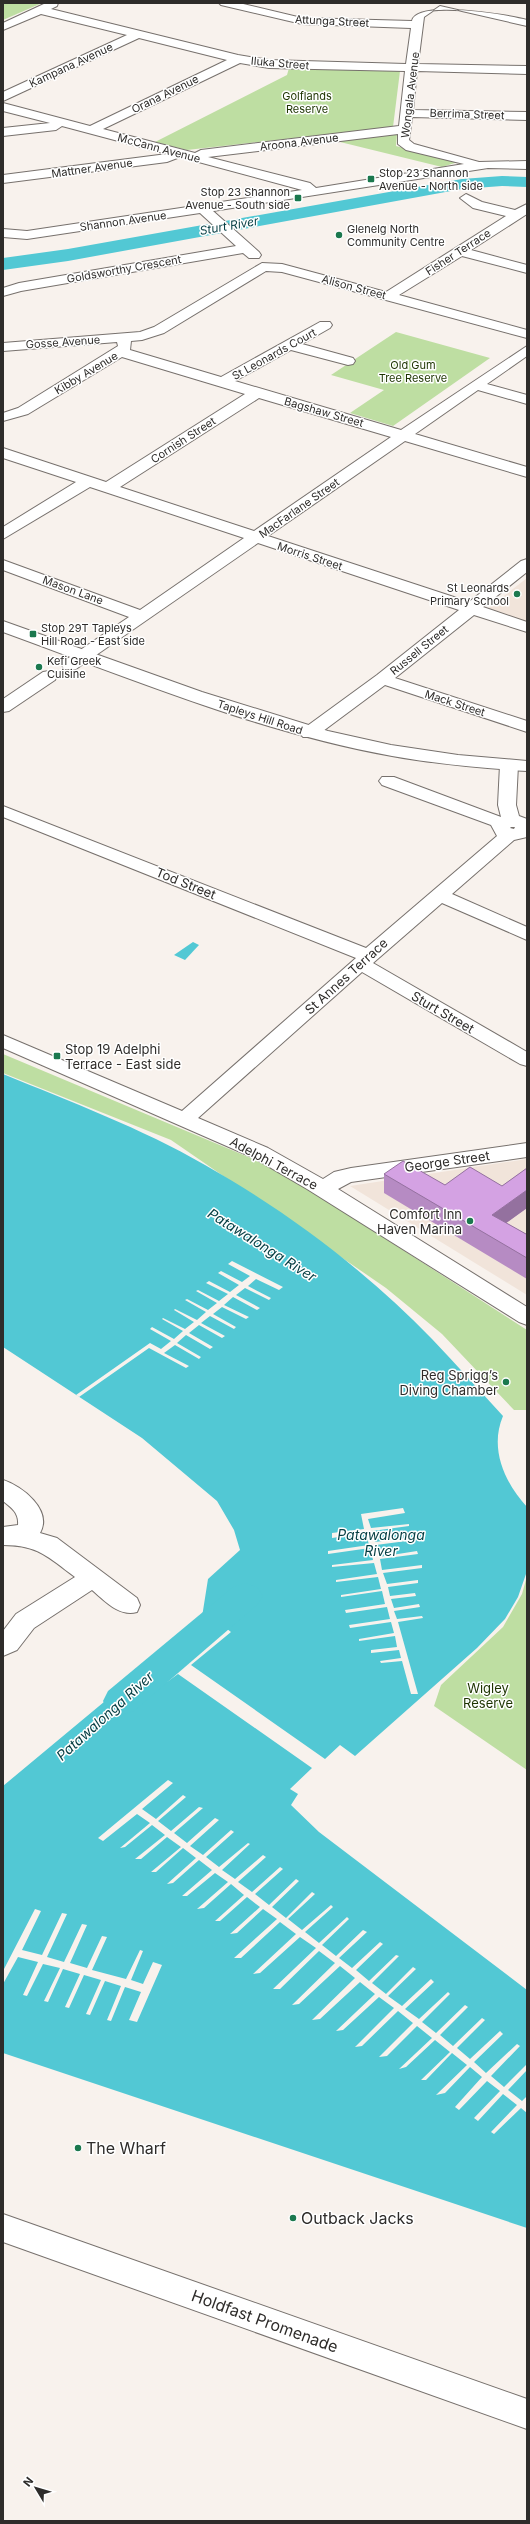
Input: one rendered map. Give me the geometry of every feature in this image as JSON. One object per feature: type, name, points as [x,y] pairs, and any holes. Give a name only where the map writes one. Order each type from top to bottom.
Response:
[{"type":"street","points":[[3,27],[56,3]]},
{"type":"street","name":"Attunga Street","points":[[225,3],[302,21],[418,25]]},
{"type":"street","points":[[438,3],[527,23]]},
{"type":"street","name":"Wongala Avenue","points":[[438,3],[420,13],[404,129],[404,144],[479,165]]},
{"type":"street","name":"Iluka Street","points":[[40,10],[238,59],[270,64],[413,69],[527,70]]},
{"type":"street","name":"Kampana Avenue","points":[[3,97],[138,34]]},
{"type":"street","name":"Orana Avenue","points":[[92,130],[238,59]]},
{"type":"street","name":"McCann Avenue","points":[[3,107],[306,186],[314,192]]},
{"type":"street","name":"Berrima Street","points":[[406,113],[527,116]]},
{"type":"street","points":[[3,132],[70,125]]},
{"type":"street","name":"Aroona Avenue","points":[[193,156],[404,129]]},
{"type":"street","name":"Mattner Avenue","points":[[3,179],[167,158],[180,153]]},
{"type":"street","name":"Shannon Avenue","points":[[3,233],[27,235],[208,213],[314,192],[479,165],[527,165]]},
{"type":"street","points":[[466,198],[478,205],[521,211]]},
{"type":"street","name":"Fisher Terrace","points":[[389,296],[521,211]]},
{"type":"street","points":[[208,213],[261,261],[262,267]]},
{"type":"street","name":"Goldsworthy Crescent","points":[[3,292],[19,287],[246,248]]},
{"type":"street","points":[[460,251],[527,269]]},
{"type":"street","name":"Alison Street","points":[[262,267],[282,268],[527,334]]},
{"type":"street","name":"Kibby Avenue","points":[[3,417],[12,416],[23,411],[122,344],[159,330],[258,272],[262,267]]},
{"type":"street","name":"St Leonards Court","points":[[223,382],[325,325]]},
{"type":"street","name":"Gosse Avenue","points":[[3,347],[122,344]]},
{"type":"street","name":"Bagshaw Street","points":[[122,344],[223,382],[527,472]]},
{"type":"street","points":[[291,345],[348,361]]},
{"type":"street","name":"MacFarlane Street","points":[[70,665],[257,538],[527,350]]},
{"type":"street","points":[[475,385],[527,400]]},
{"type":"street","name":"Cornish Street","points":[[109,487],[258,392]]},
{"type":"street","name":"Morris Street","points":[[3,453],[527,627]]},
{"type":"street","points":[[3,534],[89,481]]},
{"type":"street","name":"Russell Street","points":[[309,733],[383,679],[527,564]]},
{"type":"street","name":"Mason Lane","points":[[3,565],[142,616]]},
{"type":"street","name":"Tapleys Hill Road","points":[[3,626],[234,710],[309,733],[394,752],[509,771],[527,777]]},
{"type":"street","name":"Tapleys Hill Road","points":[[3,640],[225,721],[295,743],[398,765],[509,771],[527,766]]},
{"type":"street","points":[[3,707],[49,676]]},
{"type":"street","name":"Mack Street","points":[[383,679],[527,727]]},
{"type":"street","points":[[509,771],[507,805],[515,828]]},
{"type":"street","points":[[388,781],[479,816],[515,828]]},
{"type":"street","name":"Tod Street","points":[[3,811],[364,960]]},
{"type":"street","name":"St Annes Terrace","points":[[185,1120],[364,960],[515,828]]},
{"type":"street","points":[[440,895],[527,934]]},
{"type":"street","name":"Sturt Street","points":[[364,960],[527,1060]]},
{"type":"street","name":"Adelphi Terrace","points":[[3,1041],[261,1153],[323,1189],[527,1317]]},
{"type":"street","name":"George Street","points":[[323,1189],[342,1177],[351,1175],[527,1150]]},
{"type":"street","points":[[3,1489],[23,1504],[30,1512],[26,1533],[92,1577],[128,1605]]},
{"type":"street","points":[[3,1646],[8,1644],[25,1621],[59,1601],[92,1577]]},
{"type":"street","name":"Holdfast Promenade","points":[[3,2228],[527,2414]]},
{"type":"shaded area","name":"St Leonards Primary School","points":[[527,578],[527,623],[486,610]]},
{"type":"shaded area","points":[[527,1159],[527,1295],[350,1186]]},
{"type":"green space","points":[[3,3],[42,3],[3,20]]},
{"type":"green space","name":"Golflands Reserve","points":[[289,68],[400,71],[393,127],[187,150],[155,142],[287,75]]},
{"type":"green space","points":[[397,134],[396,146],[458,162],[442,167],[336,141]]},
{"type":"green space","name":"Old Gum Tree Reserve","points":[[396,332],[490,358],[393,426],[350,413],[384,390],[331,375]]},
{"type":"green space","points":[[3,1054],[279,1170],[527,1330],[527,1410],[514,1410],[442,1334],[386,1288],[171,1140],[3,1073]]},
{"type":"green space","name":"Wigley Reserve","points":[[527,1576],[527,1770],[434,1706],[441,1685],[503,1627],[522,1594]]},
{"type":"water","points":[[193,942],[199,945],[185,960],[174,955]]},
{"type":"water","name":"Patawalonga River","points":[[3,1074],[106,1116],[156,1139],[205,1165],[266,1202],[353,1266],[407,1314],[459,1367],[503,1416],[499,1428],[498,1441],[502,1465],[512,1487],[527,1507],[526,1574],[518,1597],[505,1619],[477,1648],[355,1756],[340,1745],[325,1759],[191,1665],[231,1632],[222,1625],[218,1628],[202,1617],[208,1579],[240,1550],[234,1530],[217,1501],[142,1438],[3,1347]]},
{"type":"water","points":[[203,1623],[215,1631],[164,1673],[152,1664]]},
{"type":"water","points":[[146,1667],[167,1682],[178,1674],[312,1768],[290,1789],[298,1794],[291,1805],[319,1832],[527,1990],[527,2228],[3,2053],[3,1786]]},
{"type":"pier","points":[[232,1261],[283,1287],[279,1290],[256,1279],[248,1286],[271,1298],[269,1300],[245,1288],[236,1295],[260,1308],[257,1310],[233,1297],[224,1305],[249,1317],[246,1319],[222,1307],[213,1314],[236,1327],[234,1329],[210,1316],[201,1323],[225,1336],[222,1338],[199,1325],[189,1333],[213,1347],[210,1349],[186,1335],[177,1343],[201,1357],[199,1359],[175,1345],[164,1353],[189,1366],[186,1368],[149,1348],[79,1397],[76,1395],[150,1343],[161,1349],[171,1341],[150,1329],[152,1327],[174,1339],[183,1331],[162,1319],[163,1318],[185,1329],[194,1322],[174,1310],[175,1309],[197,1320],[206,1312],[185,1300],[187,1299],[208,1310],[217,1303],[196,1291],[198,1290],[219,1301],[228,1294],[206,1283],[209,1281],[230,1292],[239,1285],[218,1273],[221,1271],[242,1282],[250,1276],[228,1264]]},
{"type":"pier","points":[[403,1508],[405,1513],[368,1519],[371,1528],[409,1524],[409,1526],[372,1531],[375,1542],[413,1537],[414,1540],[376,1545],[379,1557],[417,1551],[418,1554],[380,1559],[382,1570],[422,1565],[422,1568],[383,1573],[387,1584],[418,1580],[418,1583],[388,1587],[390,1596],[415,1593],[416,1596],[391,1599],[394,1608],[419,1604],[420,1607],[394,1611],[397,1619],[422,1616],[423,1618],[398,1622],[418,1694],[411,1694],[402,1661],[381,1663],[380,1661],[401,1658],[399,1650],[371,1653],[371,1650],[397,1647],[395,1636],[359,1641],[359,1639],[394,1633],[391,1622],[350,1628],[349,1625],[390,1619],[387,1607],[346,1613],[345,1610],[385,1604],[382,1591],[341,1597],[341,1595],[381,1589],[378,1577],[336,1582],[336,1580],[377,1574],[374,1563],[332,1567],[332,1565],[373,1560],[370,1548],[328,1554],[328,1551],[369,1545],[366,1533],[332,1538],[332,1533],[364,1529],[361,1514]]},
{"type":"pier","points":[[168,1780],[173,1783],[142,1809],[156,1819],[183,1795],[186,1797],[158,1821],[171,1831],[199,1807],[203,1808],[174,1833],[187,1843],[215,1818],[219,1820],[190,1846],[203,1855],[231,1830],[234,1832],[206,1857],[219,1867],[248,1843],[250,1844],[222,1870],[235,1879],[263,1855],[266,1857],[238,1882],[252,1892],[280,1867],[283,1869],[255,1894],[269,1905],[296,1879],[299,1881],[272,1907],[286,1918],[312,1892],[315,1894],[288,1919],[302,1930],[331,1905],[333,1907],[305,1932],[319,1943],[347,1917],[349,1919],[322,1945],[336,1956],[363,1930],[367,1932],[339,1958],[352,1968],[380,1942],[383,1944],[356,1970],[369,1981],[396,1955],[399,1956],[372,1983],[386,1994],[413,1967],[416,1969],[388,1996],[402,2006],[431,1979],[434,1982],[405,2009],[419,2019],[448,1992],[450,1994],[422,2022],[436,2033],[465,2005],[468,2007],[440,2035],[453,2046],[482,2018],[485,2020],[457,2048],[470,2059],[500,2031],[503,2034],[474,2062],[486,2073],[517,2044],[520,2046],[491,2076],[504,2087],[527,2064],[527,2070],[508,2090],[522,2101],[527,2096],[527,2113],[521,2108],[494,2134],[491,2132],[517,2105],[503,2094],[478,2121],[474,2118],[500,2091],[487,2081],[459,2110],[455,2107],[482,2077],[470,2067],[445,2093],[436,2095],[467,2065],[452,2053],[426,2080],[421,2080],[450,2052],[435,2040],[406,2067],[399,2069],[432,2038],[417,2026],[387,2056],[379,2057],[413,2023],[398,2011],[362,2046],[355,2047],[394,2008],[379,1997],[343,2030],[336,2031],[375,1994],[360,1982],[320,2019],[312,2020],[355,1978],[340,1966],[299,2004],[292,2005],[335,1963],[319,1951],[280,1989],[273,1989],[316,1948],[300,1937],[260,1973],[253,1974],[296,1934],[280,1922],[241,1958],[234,1958],[277,1919],[263,1909],[237,1933],[230,1934],[260,1907],[247,1897],[220,1921],[215,1921],[244,1895],[231,1884],[204,1908],[197,1909],[228,1882],[215,1873],[187,1896],[182,1896],[212,1870],[199,1860],[173,1883],[167,1884],[196,1858],[183,1848],[156,1872],[151,1872],[181,1847],[167,1837],[141,1859],[135,1859],[165,1835],[152,1825],[125,1847],[120,1848],[150,1823],[137,1814],[103,1841],[98,1838]]},
{"type":"pier","points":[[35,1909],[41,1911],[22,1950],[42,1955],[62,1913],[67,1914],[47,1957],[64,1962],[82,1924],[87,1925],[70,1963],[87,1968],[102,1936],[107,1937],[92,1970],[126,1979],[140,1950],[143,1951],[131,1980],[143,1984],[153,1962],[162,1965],[137,2022],[129,2020],[141,1992],[125,1987],[111,2021],[107,2020],[121,1986],[105,1981],[90,2015],[86,2014],[101,1980],[84,1975],[69,2008],[65,2007],[80,1974],[63,1969],[48,2002],[44,2001],[60,1968],[43,1964],[27,1996],[23,1995],[38,1962],[18,1957],[3,1984],[3,1971]]},
{"type":"building","points":[[403,1161],[445,1185],[470,1167],[502,1186],[527,1168],[527,1190],[492,1215],[527,1234],[527,1258],[384,1174]]},
{"type":"waterway","name":"Sturt River","points":[[3,264],[68,255],[462,184],[502,181],[527,182]]},
{"type":"waterway","name":"Patawalonga River","points":[[121,1701],[245,1596]]},
{"type":"place","name":"Stop 23 Shannon Avenue - North side","points":[[371,179]]},
{"type":"place","name":"Stop 23 Shannon Avenue - South side","points":[[298,198]]},
{"type":"place","name":"Glenelg North Community Centre","points":[[339,235]]},
{"type":"place","name":"St Leonards Primary School","points":[[517,594]]},
{"type":"place","name":"Stop 29T Tapleys Hill Road - East side","points":[[33,634]]},
{"type":"place","name":"Kefi Greek Cuisine","points":[[39,667]]},
{"type":"place","name":"Stop 19 Adelphi Terrace - East side","points":[[57,1056]]},
{"type":"place","name":"Comfort Inn Haven Marina","points":[[470,1221]]},
{"type":"place","name":"Reg Sprigg’s Diving Chamber","points":[[506,1382]]},
{"type":"place","name":"The Wharf","points":[[78,2148]]},
{"type":"place","name":"Outback Jacks","points":[[293,2218]]}]
